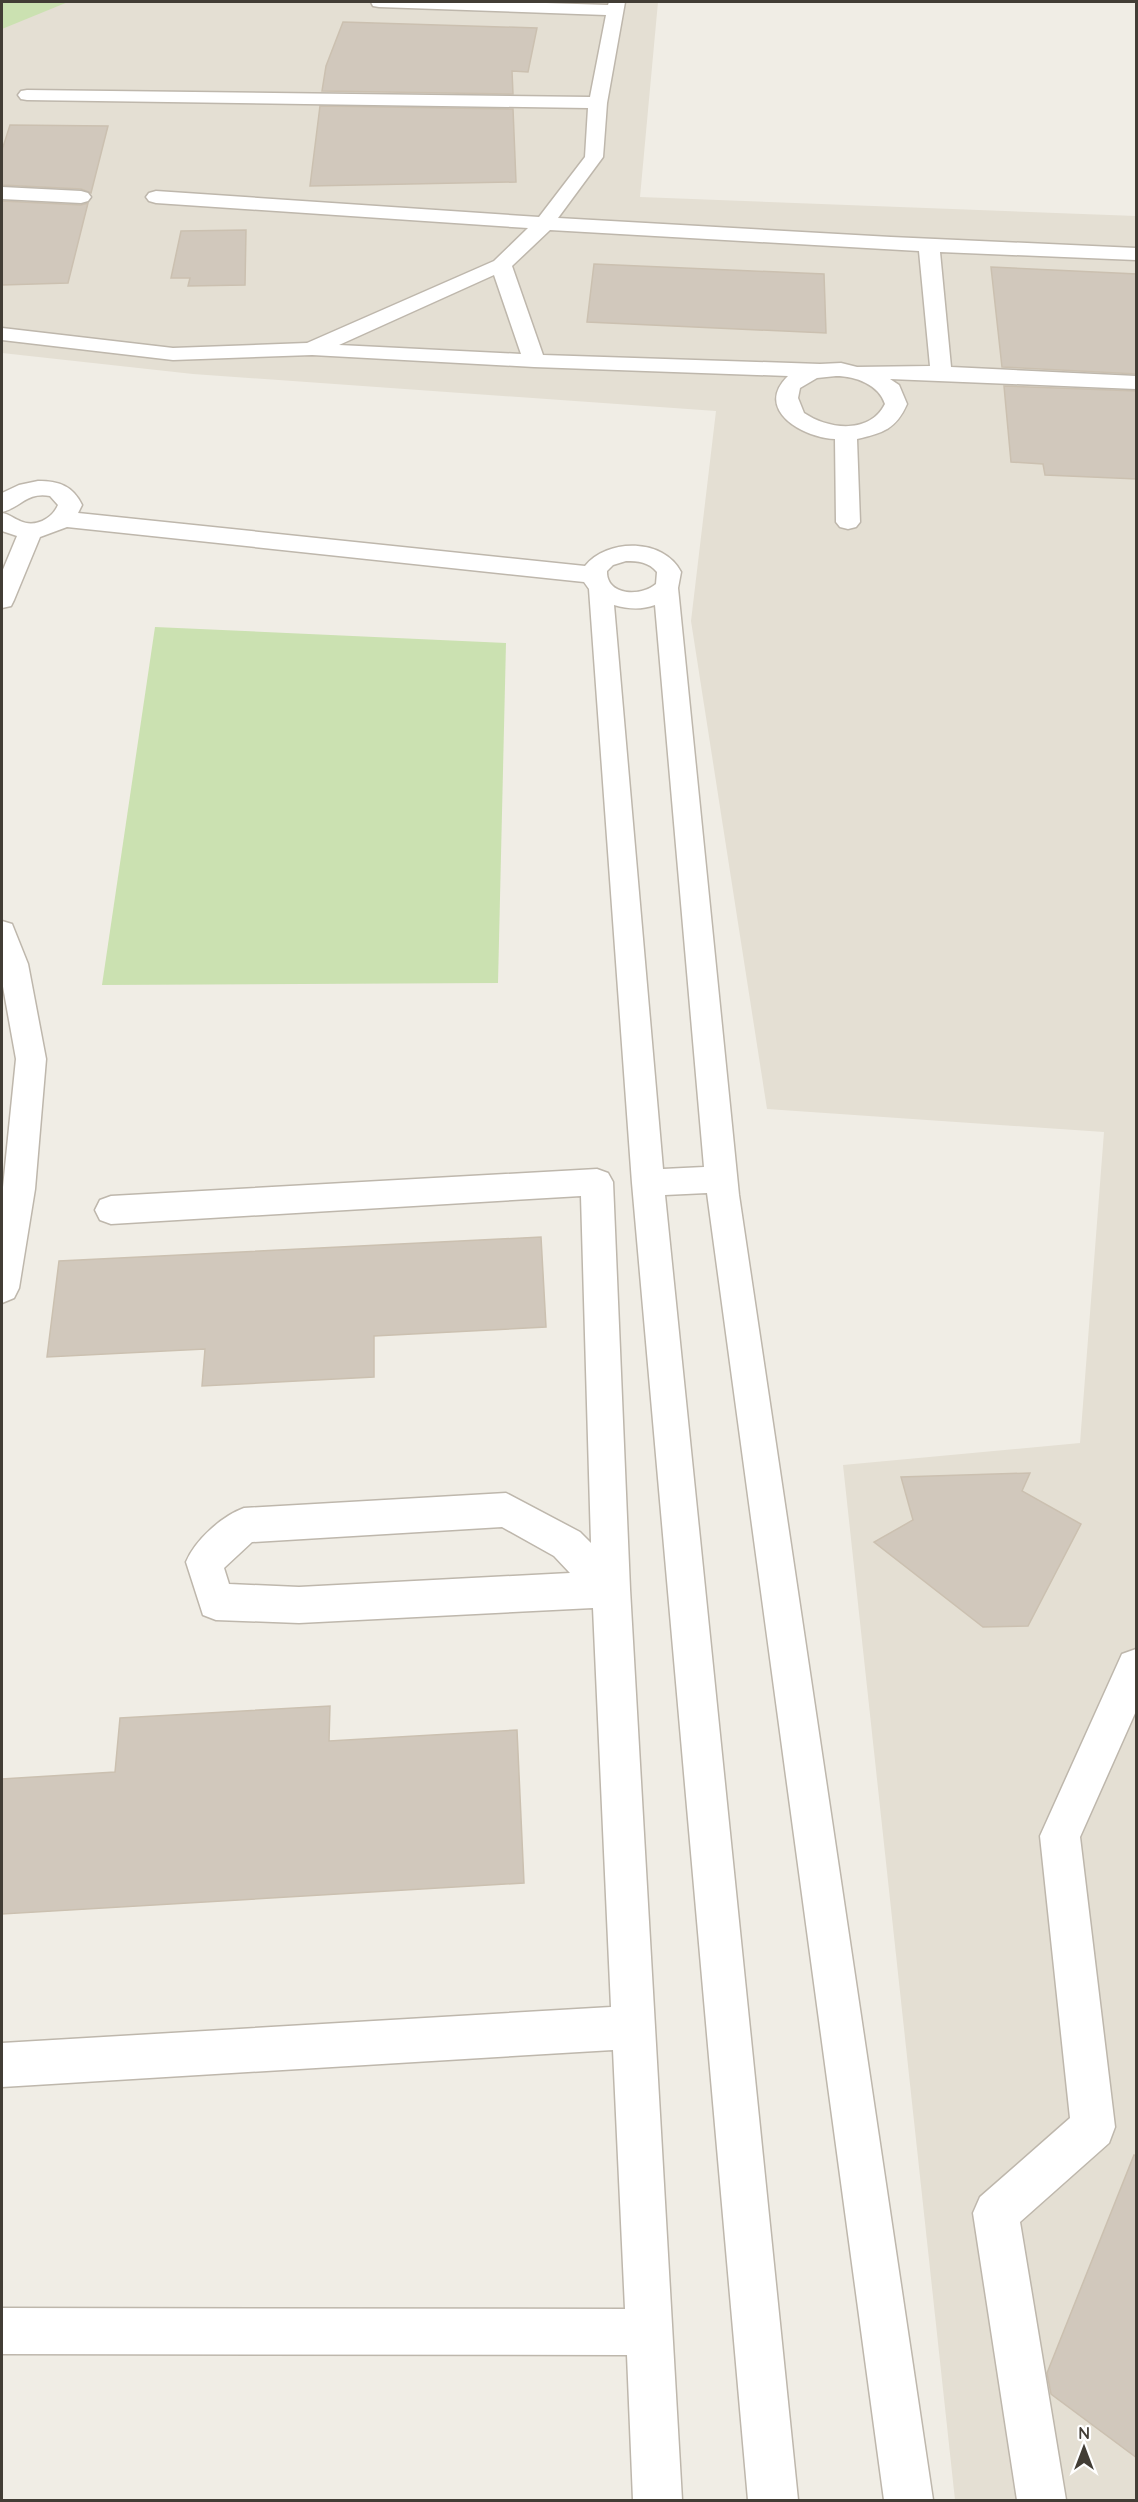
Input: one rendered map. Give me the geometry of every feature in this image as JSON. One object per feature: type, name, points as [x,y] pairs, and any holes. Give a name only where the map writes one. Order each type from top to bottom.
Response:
[{"type":"street","points":[[311,349],[501,265],[543,225],[594,157],[598,103],[616,6],[379,2]]},
{"type":"street","points":[[27,95],[598,103]]},
{"type":"street","points":[[2,193],[81,197]]},
{"type":"street","points":[[156,197],[543,225],[929,247],[1137,255]]},
{"type":"street","points":[[929,247],[941,373]]},
{"type":"street","points":[[501,265],[534,361]]},
{"type":"street","points":[[2,334],[173,354],[311,349],[534,361],[841,369],[860,372],[941,373],[1137,383]]},
{"type":"street","points":[[822,370],[794,382],[787,391],[785,400],[789,410],[798,419],[828,432],[846,433],[863,432],[879,427],[890,419],[897,408],[896,398],[889,387],[876,378],[860,372]]},
{"type":"street","points":[[846,433],[848,522]]},
{"type":"street","points":[[2,475],[22,491]]},
{"type":"street","points":[[2,505],[12,495],[44,488],[63,493],[69,499],[70,505],[63,519]]},
{"type":"street","points":[[2,520],[10,527],[31,531],[63,519],[596,582],[615,598],[634,601],[646,599],[666,589]]},
{"type":"street","points":[[2,600],[31,531]]},
{"type":"street","points":[[773,2500],[648,1183],[596,582],[603,560],[624,553],[637,553],[658,560],[666,566],[669,573],[666,589],[722,1179],[909,2500]]},
{"type":"street","points":[[2,932],[7,964],[31,1059],[19,1189],[2,1288]]},
{"type":"street","points":[[648,1183],[722,1179]]},
{"type":"street","points":[[111,1210],[597,1182],[611,1589],[658,2500]]},
{"type":"street","points":[[506,1510],[567,1544],[611,1589],[299,1605],[216,1602],[204,1562],[244,1525],[506,1510]]},
{"type":"street","points":[[1041,2500],[996,2213],[1093,2127],[1060,1836],[1137,1668]]},
{"type":"street","points":[[2,2065],[635,2027]]},
{"type":"street","points":[[2,2331],[650,2332]]},
{"type":"shaded area","points":[[2,2],[658,2],[640,197],[1136,216],[1136,2500],[955,2500],[843,1465],[1080,1443],[1104,1132],[767,1109],[691,621],[716,411],[193,374],[2,353]]},
{"type":"green space","points":[[2,2],[68,2],[2,29]]},
{"type":"green space","points":[[155,627],[506,643],[498,983],[102,985]]},
{"type":"building","points":[[343,22],[537,28],[528,72],[512,71],[513,94],[322,91],[326,66]]},
{"type":"building","points":[[320,106],[513,109],[516,182],[310,186]]},
{"type":"building","points":[[10,125],[108,126],[91,193],[81,189],[2,185],[2,150]]},
{"type":"building","points":[[2,201],[81,205],[88,203],[68,283],[2,285]]},
{"type":"building","points":[[246,230],[245,285],[188,286],[190,278],[171,278],[181,231]]},
{"type":"building","points":[[594,264],[824,274],[826,333],[587,322]]},
{"type":"building","points":[[991,267],[1137,274],[1137,374],[1002,367]]},
{"type":"building","points":[[1004,386],[1137,391],[1137,479],[1045,475],[1043,464],[1011,462]]},
{"type":"building","points":[[541,1237],[546,1327],[374,1336],[374,1377],[202,1386],[205,1349],[47,1357],[59,1261]]},
{"type":"building","points":[[1030,1473],[1022,1491],[1081,1524],[1028,1626],[983,1627],[874,1542],[913,1520],[901,1477]]},
{"type":"building","points":[[330,1706],[329,1741],[517,1730],[524,1883],[2,1914],[2,1779],[115,1772],[120,1718]]},
{"type":"building","points":[[1134,2155],[1137,2156],[1137,2458],[1051,2394],[1047,2373]]}]
